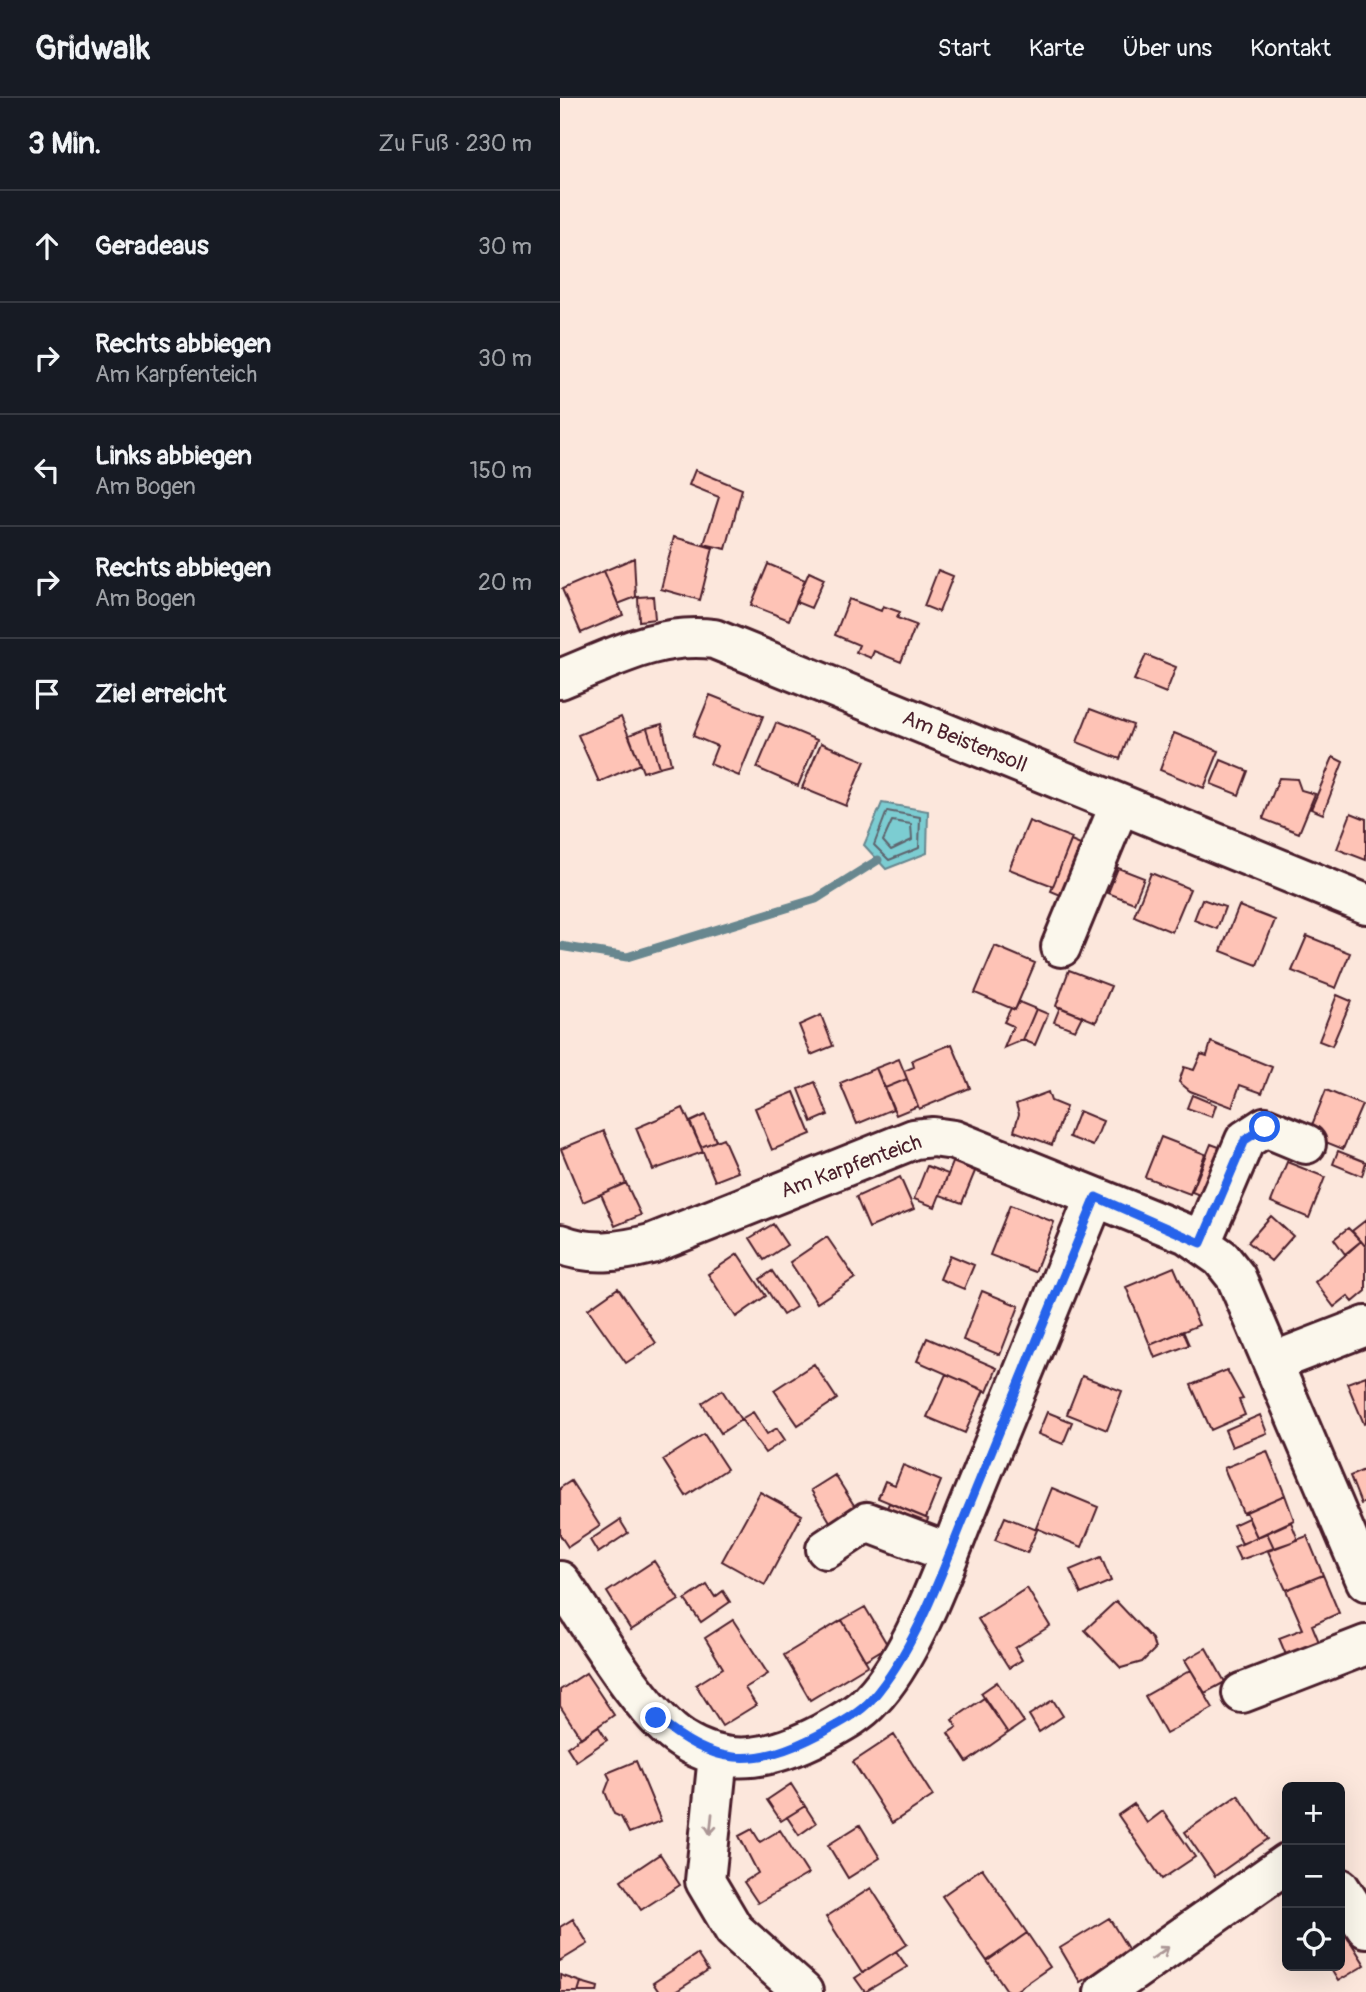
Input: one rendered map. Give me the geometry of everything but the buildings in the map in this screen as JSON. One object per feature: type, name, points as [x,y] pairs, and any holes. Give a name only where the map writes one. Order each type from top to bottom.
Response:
[{"type":"street","name":"Am Beistensoll","points":[[560,679],[653,641],[696,637],[714,639],[1366,904]]},
{"type":"street","points":[[1061,947],[1120,804]]},
{"type":"street","points":[[1201,1243],[1245,1140],[1265,1127],[1306,1144]]},
{"type":"street","name":"Am Karpfenteich","points":[[560,1244],[598,1252],[651,1244],[914,1139],[933,1137],[954,1140],[1096,1197],[1201,1243],[1221,1258],[1236,1277],[1366,1581]]},
{"type":"street","points":[[560,1581],[656,1718],[683,1740],[718,1756],[756,1759],[794,1748],[837,1725],[871,1701],[903,1654],[949,1553],[1096,1197]]},
{"type":"street","points":[[1273,1362],[1366,1326]]},
{"type":"street","points":[[826,1549],[867,1522],[949,1553]]},
{"type":"street","points":[[1242,1693],[1366,1645]]},
{"type":"street","points":[[718,1756],[705,1881],[734,1930],[803,1992]]},
{"type":"street","points":[[1104,1992],[1282,1867]]},
{"type":"street","points":[[1345,1896],[1366,1928]]},
{"type":"water","points":[[882,803],[928,811],[927,853],[886,869],[864,845]]},
{"type":"waterway","points":[[560,946],[627,957],[816,899],[878,860]]},
{"type":"route","points":[[656,1718],[683,1740],[718,1756],[756,1759],[794,1748],[837,1725],[871,1701],[903,1654],[949,1553],[1096,1197],[1187,1234],[1201,1243],[1245,1140],[1265,1127]]}]
